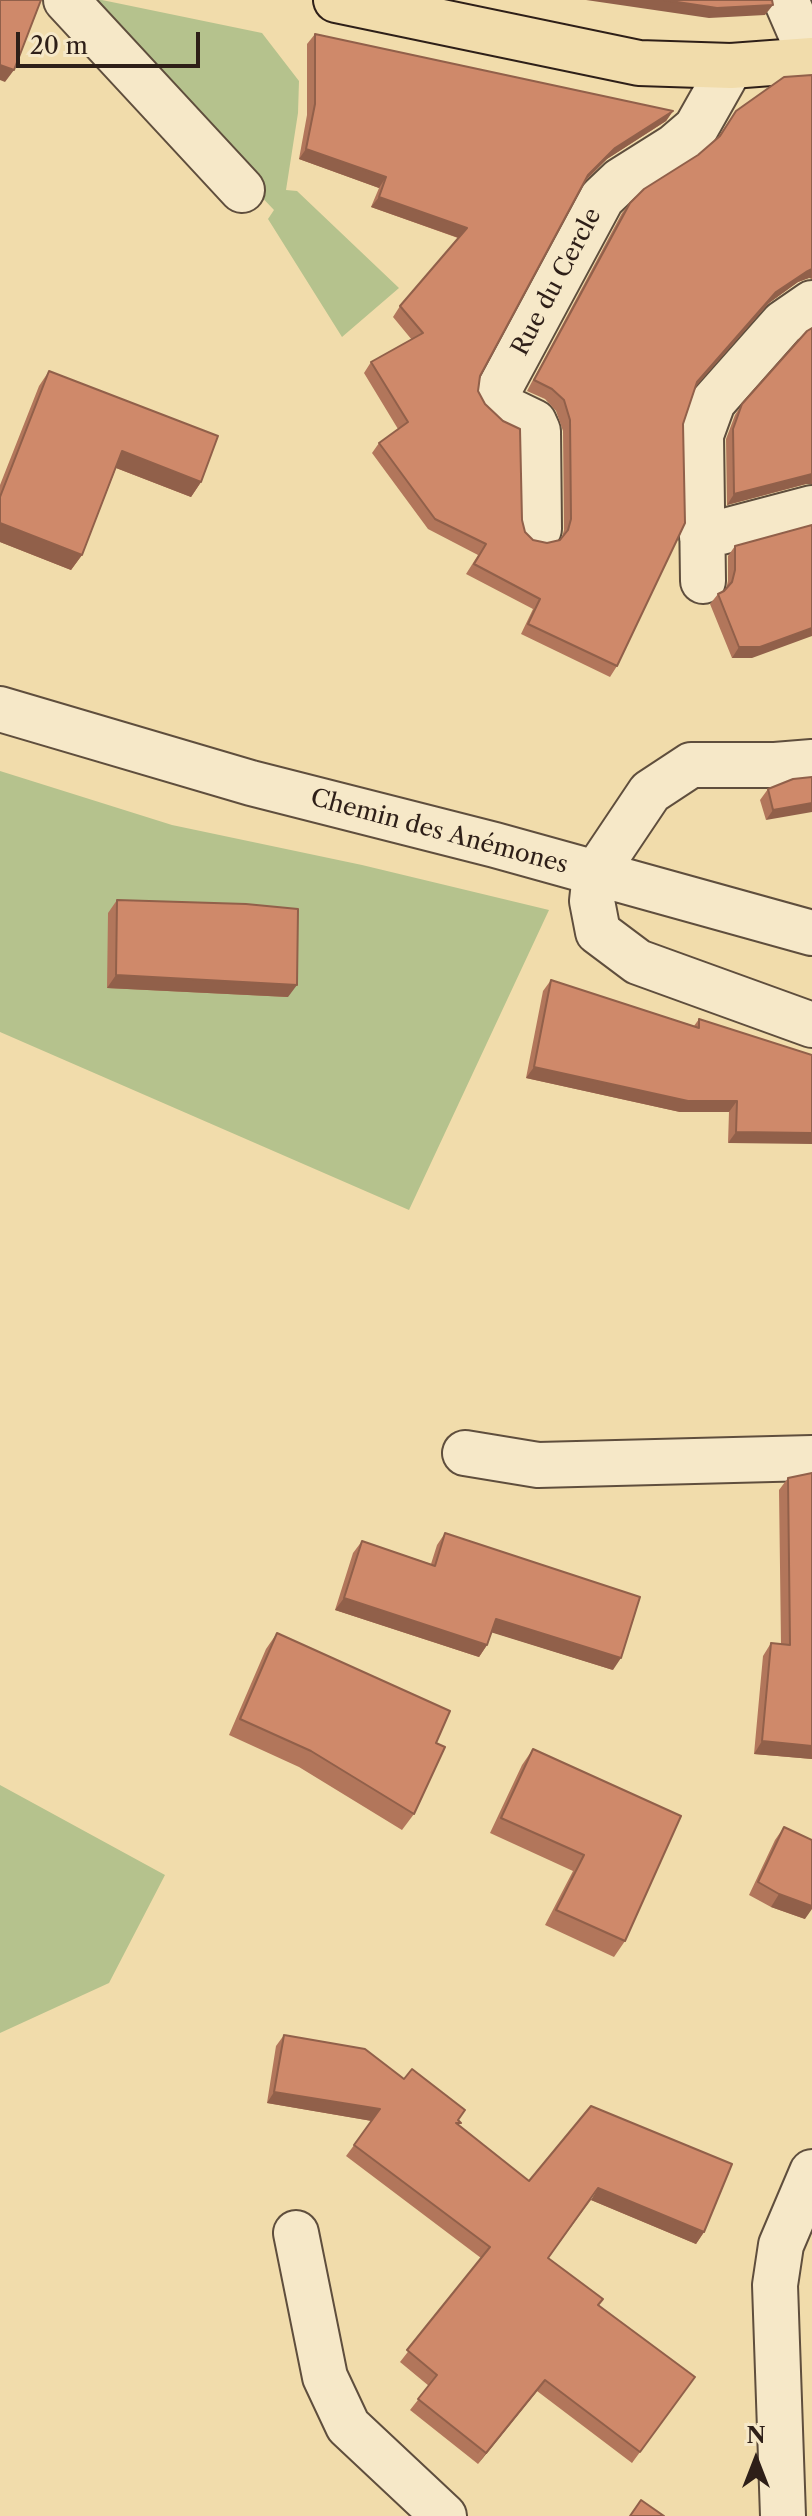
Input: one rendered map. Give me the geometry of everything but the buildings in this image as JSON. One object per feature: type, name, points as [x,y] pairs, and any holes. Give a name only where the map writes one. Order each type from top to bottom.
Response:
[{"type":"main road","points":[[336,0],[639,63],[731,66],[812,60]]},
{"type":"street","points":[[66,0],[242,190]]},
{"type":"street","points":[[786,0],[812,60]]},
{"type":"street","name":"Rue du Cercle","points":[[539,529],[538,431],[534,422],[507,409],[495,397],[602,198],[621,180],[675,146],[696,128],[731,66]]},
{"type":"street","points":[[703,581],[701,435],[713,402],[783,323],[812,303]]},
{"type":"street","points":[[702,537],[812,508]]},
{"type":"street","name":"Chemin des Anémones","points":[[0,709],[251,783],[495,845],[595,874],[592,901],[598,932],[638,962],[812,1025]]},
{"type":"street","points":[[812,762],[691,765],[650,792],[595,874],[812,933]]},
{"type":"street","points":[[465,1453],[538,1465],[812,1458]]},
{"type":"street","points":[[783,2516],[775,2285],[781,2245],[812,2172]]},
{"type":"street","points":[[296,2233],[325,2377],[348,2426],[444,2516]]},
{"type":"green space","points":[[74,0],[102,0],[262,33],[299,81],[298,113],[286,190],[297,191],[399,288],[342,337],[268,219],[274,210]]},
{"type":"green space","points":[[0,771],[172,825],[362,865],[549,910],[409,1210],[0,1032]]},
{"type":"green space","points":[[0,1785],[165,1875],[109,1983],[0,2033]]}]
